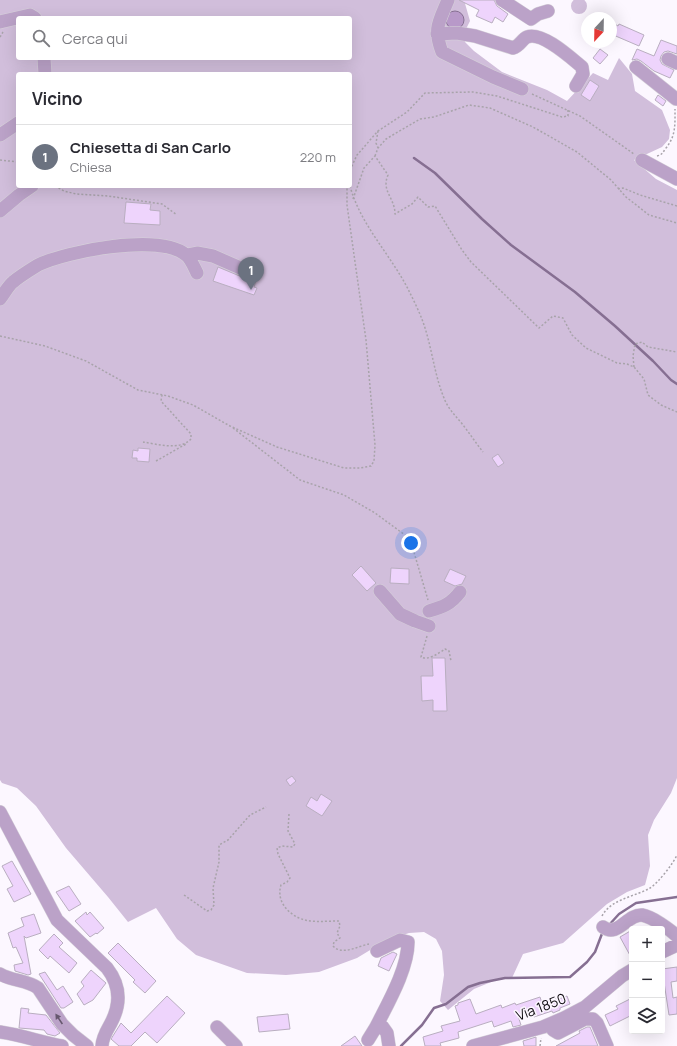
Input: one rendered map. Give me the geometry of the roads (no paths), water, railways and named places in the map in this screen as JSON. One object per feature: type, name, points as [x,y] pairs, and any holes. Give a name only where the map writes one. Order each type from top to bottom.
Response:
[{"type":"street","points":[[448,0],[437,27],[437,39],[442,52],[493,77],[522,89]]},
{"type":"street","points":[[502,0],[531,19],[538,14],[548,11]]},
{"type":"street","points":[[0,22],[16,18]]},
{"type":"street","points":[[437,34],[457,33],[475,36],[513,48],[518,46],[526,37],[533,36],[546,40],[582,67],[583,74],[576,86]]},
{"type":"street","points":[[44,60],[45,72]]},
{"type":"street","points":[[636,67],[676,93]]},
{"type":"street","points":[[0,135],[16,124]]},
{"type":"street","points":[[642,160],[677,179]]},
{"type":"street","points":[[0,211],[29,188]]},
{"type":"street","points":[[0,299],[12,282],[39,265],[77,252],[119,246],[160,245],[176,249],[187,255],[198,273]]},
{"type":"street","points":[[187,255],[197,253],[213,256],[245,270]]},
{"type":"street","points":[[380,591],[400,614],[429,626]]},
{"type":"street","points":[[429,610],[441,607],[454,601],[460,592]]},
{"type":"street","points":[[0,812],[57,920],[107,968],[114,977],[118,993],[117,1008],[103,1038],[102,1046]]},
{"type":"street","points":[[605,929],[612,930],[636,916],[642,915],[662,924],[677,936]]},
{"type":"street","points":[[368,1040],[394,990],[408,953],[408,942],[400,940],[375,948]]},
{"type":"street","points":[[665,951],[677,945]]},
{"type":"street","name":"Via 1850","points":[[473,1046],[551,1024],[564,1018],[585,1007],[629,972]]},
{"type":"street","points":[[0,974],[34,985],[38,988],[62,1024],[87,1046]]},
{"type":"street","points":[[551,1024],[553,1030],[558,1033],[585,1019],[593,1020],[597,1023],[607,1046]]},
{"type":"street","points":[[376,1027],[382,1026],[387,1033],[389,1046]]},
{"type":"street","points":[[217,1027],[236,1046]]},
{"type":"street","points":[[0,1032],[16,1034],[41,1042],[62,1046]]},
{"type":"waterway","points":[[414,158],[435,173],[511,245],[575,292],[615,326],[677,384]]},
{"type":"waterway","points":[[609,925],[619,914],[636,903],[677,897]]},
{"type":"waterway","points":[[401,1046],[422,1025],[434,1008],[446,1004],[468,987],[505,978],[570,977],[587,962],[595,952],[603,931]]},
{"type":"place","name":"Chiesetta di San Carlo","points":[[251,290]]}]
